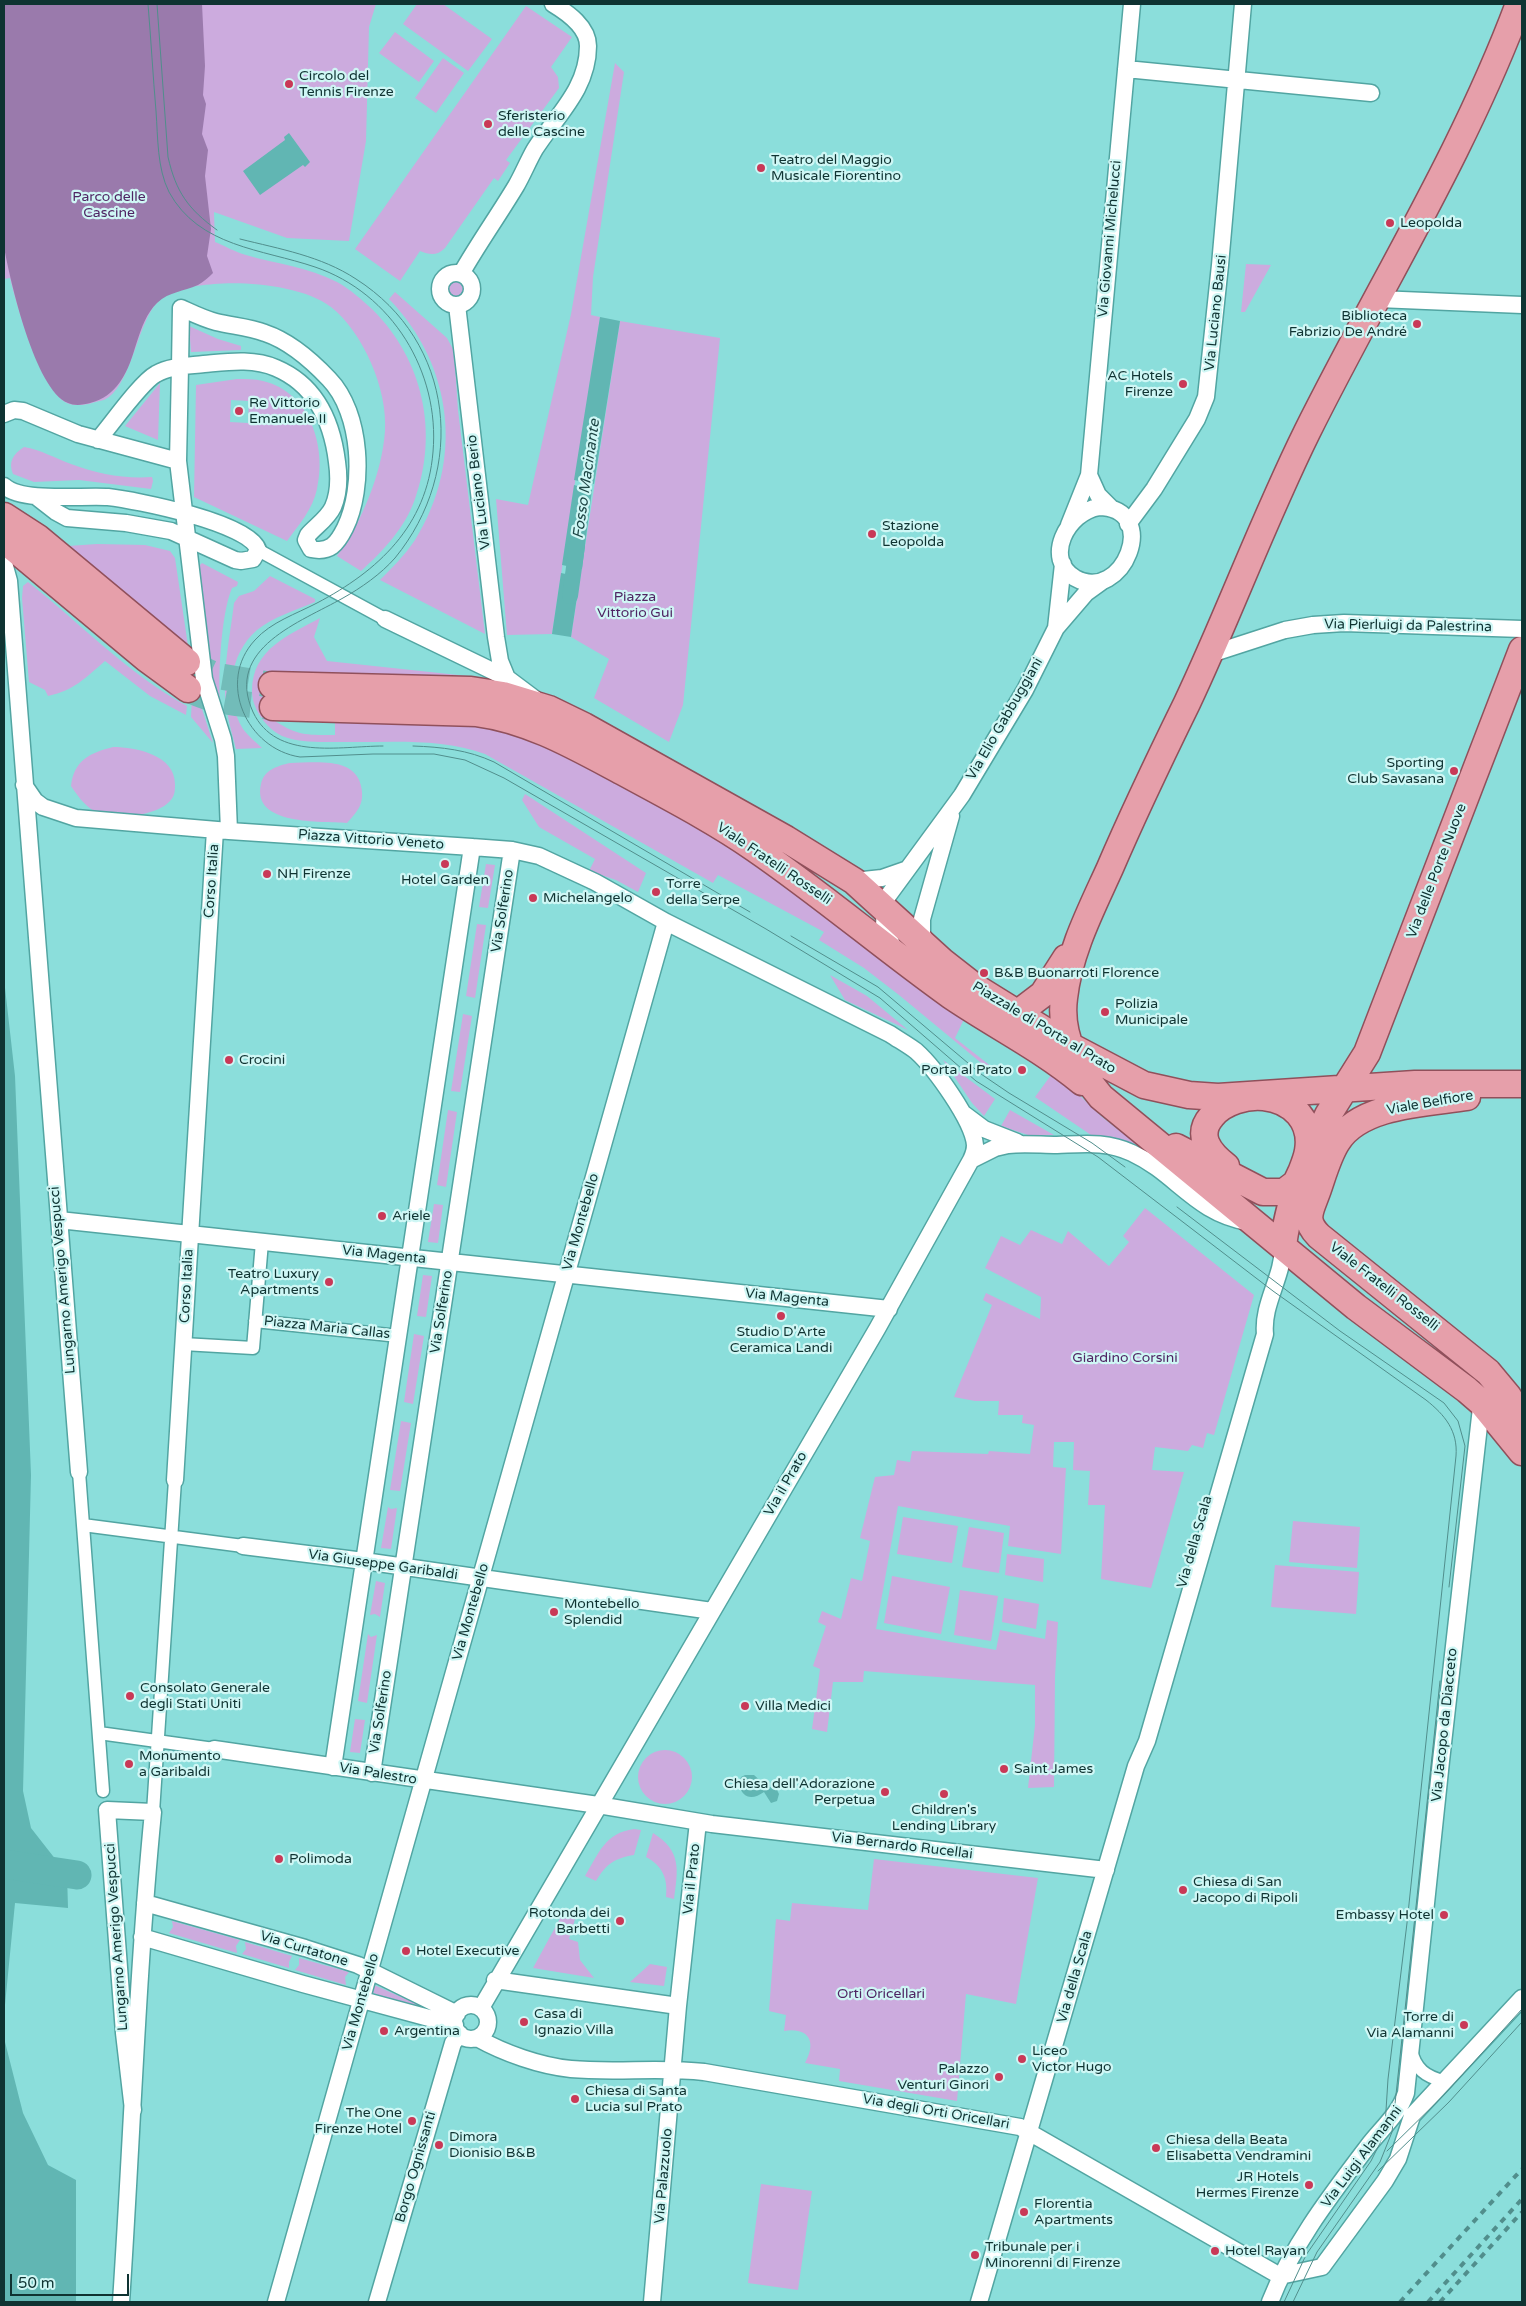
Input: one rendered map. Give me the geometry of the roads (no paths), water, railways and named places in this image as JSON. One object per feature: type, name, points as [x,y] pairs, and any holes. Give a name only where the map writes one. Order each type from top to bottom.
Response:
[{"type":"main road","points":[[1018,1013],[1043,994],[1078,939],[1208,655],[1284,480],[1475,111],[1519,4]]},
{"type":"main road","points":[[7,521],[38,538],[187,662]]},
{"type":"main road","points":[[7,521],[146,659],[188,689]]},
{"type":"main road","name":"Via delle Porte Nuove","points":[[1345,1088],[1367,1053],[1522,650]]},
{"type":"main road","points":[[272,696],[477,713],[509,719],[540,718]]},
{"type":"main road","name":"Viale Fratelli Rosselli","points":[[540,718],[584,726],[786,839],[854,881],[934,954],[953,984]]},
{"type":"main road","name":"Viale Fratelli Rosselli","points":[[540,718],[580,749],[729,832],[785,870],[901,957],[953,984]]},
{"type":"main road","points":[[1078,939],[1066,982],[1063,1022],[1070,1046],[1084,1075],[1101,1097],[1356,1307],[1482,1403],[1522,1452]]},
{"type":"main road","name":"Piazzale di Porta al Prato","points":[[953,984],[1018,1013],[1070,1046],[1126,1077],[1154,1088],[1198,1096],[1256,1096],[1345,1088]]},
{"type":"main road","name":"Piazzale di Porta al Prato","points":[[953,984],[1003,1029],[1056,1061],[1122,1114],[1160,1139],[1268,1193],[1281,1193],[1294,1186],[1328,1114],[1345,1088]]},
{"type":"main road","name":"Viale Belfiore","points":[[1345,1088],[1415,1084],[1522,1086]]},
{"type":"main road","name":"Viale Belfiore","points":[[1309,1220],[1311,1207],[1334,1146],[1344,1133],[1366,1119],[1390,1108],[1522,1086]]},
{"type":"main road","points":[[1251,1186],[1215,1157],[1207,1148],[1204,1138],[1208,1123],[1216,1111],[1227,1104],[1256,1096],[1287,1104],[1303,1119],[1308,1130],[1308,1150],[1285,1227],[1283,1247]]},
{"type":"main road","name":"Viale Fratelli Rosselli","points":[[1309,1220],[1312,1229],[1329,1245],[1464,1350],[1488,1372],[1508,1396],[1522,1419]]},
{"type":"street","points":[[461,274],[516,186],[536,149],[579,87],[584,73],[588,46],[587,38],[576,20],[553,4]]},
{"type":"street","name":"Via Giovanni Michelucci","points":[[1069,525],[1089,475],[1132,4]]},
{"type":"street","name":"Via Luciano Bausi","points":[[1128,524],[1154,489],[1197,419],[1206,397],[1243,4]]},
{"type":"street","points":[[1126,69],[1371,93]]},
{"type":"street","points":[[461,274],[470,280],[472,291],[467,301],[457,305],[447,302],[443,298],[440,289],[447,276],[461,274]]},
{"type":"street","points":[[1378,299],[1522,305]]},
{"type":"street","name":"Via Luciano Berio","points":[[457,305],[496,637],[500,661],[507,678]]},
{"type":"street","points":[[98,440],[150,378],[162,371],[180,367],[224,362],[259,363],[276,368],[289,375],[314,398],[325,413],[332,430],[338,483],[332,508],[308,535],[306,540],[311,548],[322,550],[333,547],[342,536],[356,496],[358,472],[349,413],[340,392],[331,380],[306,357],[267,333],[216,322],[181,308],[180,367],[178,462],[204,679],[223,739],[226,756],[222,831]]},
{"type":"street","points":[[4,414],[14,410],[23,411],[61,428],[178,462]]},
{"type":"street","points":[[1089,475],[1098,494],[1128,524],[1132,540],[1129,556],[1119,569],[1104,580],[1089,582],[1078,579],[1062,564],[1061,546],[1069,525],[1075,518],[1086,511],[1099,507],[1111,508]]},
{"type":"street","points":[[4,486],[38,498],[56,512],[68,518],[126,523],[171,531],[241,562],[252,559],[258,550]]},
{"type":"street","points":[[38,498],[85,496],[143,502],[211,522],[251,539],[256,544],[258,550],[385,619],[507,678],[540,718]]},
{"type":"street","points":[[4,563],[9,581],[24,786]]},
{"type":"street","name":"Via Elio Gabbuggiani","points":[[1056,628],[1062,564]]},
{"type":"street","name":"Via Elio Gabbuggiani","points":[[883,907],[885,900],[905,870],[952,809],[1021,697],[1056,628],[1086,593],[1104,580]]},
{"type":"street","name":"Via Pierluigi da Palestrina","points":[[1208,655],[1285,630],[1313,625],[1344,623],[1522,629]]},
{"type":"street","name":"Piazza Vittorio Veneto","points":[[24,786],[35,801],[43,807],[76,818],[222,831],[512,850]]},
{"type":"street","name":"Lungarno Amerigo Vespucci","points":[[24,786],[103,1791]]},
{"type":"street","name":"Via Elio Gabbuggiani","points":[[934,954],[922,934],[922,919],[952,809]]},
{"type":"street","name":"Corso Italia","points":[[159,1741],[190,1234],[222,831]]},
{"type":"street","points":[[333,1767],[472,847]]},
{"type":"street","points":[[512,850],[539,856],[595,882],[666,922],[890,1034],[916,1051],[934,1071],[962,1112],[975,1144],[971,1160]]},
{"type":"street","name":"Via Solferino","points":[[372,1773],[512,850]]},
{"type":"street","points":[[854,881],[882,878],[905,870]]},
{"type":"street","points":[[883,907],[885,932],[901,957]]},
{"type":"street","name":"Via Montebello","points":[[276,2302],[666,922]]},
{"type":"street","points":[[962,1112],[984,1129],[1022,1144]]},
{"type":"street","points":[[971,1160],[995,1148],[1022,1144],[1058,1145],[1092,1143],[1121,1148],[1133,1153],[1158,1170],[1209,1210],[1224,1217],[1254,1223]]},
{"type":"street","name":"Via il Prato","points":[[481,2008],[495,1980],[889,1309],[971,1160]]},
{"type":"street","name":"Via Magenta","points":[[58,1220],[889,1309]]},
{"type":"street","name":"Piazza Maria Callas","points":[[183,1344],[253,1348],[262,1242]]},
{"type":"street","name":"Via della Scala","points":[[979,2302],[1136,1766],[1147,1741],[1265,1334],[1264,1321],[1280,1270],[1283,1247]]},
{"type":"street","name":"Piazza Maria Callas","points":[[255,1321],[399,1336]]},
{"type":"street","name":"Viale Fratelli Rosselli","points":[[1464,1350],[1475,1364],[1481,1376],[1482,1403]]},
{"type":"street","name":"Viale Fratelli Rosselli","points":[[1488,1372],[1522,1400]]},
{"type":"street","name":"Via Jacopo da Diacceto","points":[[1411,2048],[1472,1475],[1479,1440],[1482,1403]]},
{"type":"street","name":"Via Giuseppe Garibaldi","points":[[83,1525],[364,1561],[712,1611]]},
{"type":"street","points":[[99,1733],[159,1741]]},
{"type":"street","name":"Lungarno Amerigo Vespucci","points":[[121,2302],[142,1937],[159,1741]]},
{"type":"street","name":"Via Palestro","points":[[159,1741],[598,1805]]},
{"type":"street","points":[[598,1805],[698,1822]]},
{"type":"street","name":"Lungarno Amerigo Vespucci","points":[[133,2110],[124,2033],[107,1810],[153,1812]]},
{"type":"street","name":"Via il Prato","points":[[678,2013],[698,1822]]},
{"type":"street","name":"Via Bernardo Rucellai","points":[[698,1822],[1106,1870]]},
{"type":"street","name":"Via Curtatone","points":[[145,1903],[305,1948],[370,1971],[457,2024]]},
{"type":"street","points":[[142,1937],[362,2000],[457,2024],[468,2038],[477,2038],[484,2032],[488,2024],[487,2014],[475,2005],[464,2006],[457,2024]]},
{"type":"street","points":[[495,1980],[678,2013]]},
{"type":"street","name":"Via Luigi Alamanni","points":[[1280,2276],[1322,2267],[1386,2181],[1398,2158],[1412,2116],[1522,1998]]},
{"type":"street","name":"Via Palazzuolo","points":[[652,2302],[678,2013]]},
{"type":"street","name":"Borgo Ognissanti","points":[[378,2302],[457,2024]]},
{"type":"street","name":"Via degli Orti Oricellari","points":[[477,2038],[495,2048],[552,2066],[572,2069],[674,2069],[704,2072],[1016,2125],[1280,2276]]},
{"type":"street","points":[[1411,2048],[1413,2058],[1420,2070],[1429,2077],[1444,2081]]},
{"type":"street","name":"Via Luigi Alamanni","points":[[1270,2302],[1280,2276],[1307,2231],[1399,2108],[1407,2088],[1411,2048]]},
{"type":"water","points":[[289,133],[310,162],[260,195],[243,171],[285,140],[284,137]]},
{"type":"water","points":[[600,317],[620,321],[594,484],[574,480]]},
{"type":"water","points":[[574,485],[592,490],[582,569],[562,565]]},
{"type":"water","points":[[561,573],[580,577],[571,637],[552,634]]},
{"type":"water","points":[[4,979],[15,1076],[31,1475],[23,1791],[31,1828],[67,1874],[68,1908],[15,1903],[4,2015]]},
{"type":"water","points":[[754,1775],[765,1785],[777,1790],[779,1794],[777,1801],[771,1803],[764,1792],[752,1797],[745,1795],[740,1789],[739,1784],[741,1777]]},
{"type":"water","points":[[4,2038],[23,2113],[48,2165],[76,2180],[76,2302],[4,2302]]},
{"type":"waterway","name":"Fosso Macinante","points":[[570,596],[577,546]]},
{"type":"waterway","points":[[4,1864],[77,1875]]},
{"type":"tunnel","points":[[187,662],[217,676],[272,685]]},
{"type":"tunnel","points":[[188,689],[219,700],[273,707]]},
{"type":"tram line","points":[[148,4],[159,153],[162,173],[169,192],[182,210],[197,224],[214,235],[253,250],[315,267],[342,279],[367,296],[388,316],[406,339],[419,365],[428,393],[433,422],[433,452],[429,478],[421,502],[410,524],[396,543],[379,561],[339,590],[268,628],[255,640],[244,657],[238,675],[238,693],[243,711],[252,728],[265,741],[281,751],[300,757],[434,754],[465,760],[504,778],[766,929],[880,998],[976,1081],[1098,1157],[1273,1291],[1426,1400],[1449,1424],[1455,1439],[1456,1456],[1407,1923],[1388,2079],[1385,2126],[1380,2143],[1371,2161],[1306,2255],[1284,2302]]},
{"type":"tram line","points":[[157,4],[168,157],[171,169],[179,190],[191,207],[217,230]]},
{"type":"tram line","points":[[240,239],[285,250],[329,264],[356,279],[389,305],[414,337],[431,372],[440,409],[440,448],[433,486],[418,523],[395,558],[384,570],[357,590],[288,628],[271,640],[258,654],[249,671],[247,690],[253,712],[263,728],[277,738],[293,744],[311,747],[383,746]]},
{"type":"tram line","points":[[413,746],[455,750],[494,762],[750,912]]},
{"type":"tram line","points":[[791,936],[878,987],[981,1074],[1092,1143],[1125,1167]]},
{"type":"tram line","points":[[1177,1207],[1340,1331],[1444,1403],[1458,1421],[1465,1446],[1449,1587]]},
{"type":"tram line","points":[[1293,2302],[1317,2252],[1380,2162],[1392,2132],[1440,1681]]},
{"type":"tram line","points":[[1387,2151],[1444,2095],[1522,2009]]},
{"type":"tram line","points":[[1378,2171],[1449,2102],[1522,2022]]},
{"type":"railway","points":[[1400,2302],[1522,2169]]},
{"type":"railway","points":[[1428,2302],[1522,2199]]},
{"type":"railway","points":[[1440,2302],[1522,2212]]},
{"type":"place","name":"Circolo del Tennis Firenze","points":[[289,84]]},
{"type":"place","name":"Sferisterio delle Cascine","points":[[488,124]]},
{"type":"place","name":"Teatro del Maggio Musicale Fiorentino","points":[[761,168]]},
{"type":"place","name":"Leopolda","points":[[1390,223]]},
{"type":"place","name":"Biblioteca Fabrizio De André","points":[[1417,324]]},
{"type":"place","name":"AC Hotels Firenze","points":[[1183,384]]},
{"type":"place","name":"Re Vittorio Emanuele II","points":[[239,411]]},
{"type":"place","name":"Stazione Leopolda","points":[[872,534]]},
{"type":"place","name":"Sporting Club Savasana","points":[[1454,771]]},
{"type":"place","name":"Hotel Garden","points":[[445,864]]},
{"type":"place","name":"NH Firenze","points":[[267,874]]},
{"type":"place","name":"Torre della Serpe","points":[[656,892]]},
{"type":"place","name":"Michelangelo","points":[[533,898]]},
{"type":"place","name":"B&B Buonarroti Florence","points":[[984,973]]},
{"type":"place","name":"Polizia Municipale","points":[[1105,1012]]},
{"type":"place","name":"Crocini","points":[[229,1060]]},
{"type":"place","name":"Porta al Prato","points":[[1022,1070]]},
{"type":"place","name":"Ariele","points":[[382,1216]]},
{"type":"place","name":"Teatro Luxury Apartments","points":[[329,1282]]},
{"type":"place","name":"Studio D'Arte Ceramica Landi","points":[[781,1316]]},
{"type":"place","name":"Montebello Splendid","points":[[554,1612]]},
{"type":"place","name":"Consolato Generale degli Stati Uniti","points":[[130,1696]]},
{"type":"place","name":"Villa Medici","points":[[745,1706]]},
{"type":"place","name":"Monumento a Garibaldi","points":[[129,1764]]},
{"type":"place","name":"Saint James","points":[[1004,1769]]},
{"type":"place","name":"Chiesa dell'Adorazione Perpetua","points":[[885,1792]]},
{"type":"place","name":"Children's Lending Library","points":[[944,1794]]},
{"type":"place","name":"Polimoda","points":[[279,1859]]},
{"type":"place","name":"Chiesa di San Jacopo di Ripoli","points":[[1183,1890]]},
{"type":"place","name":"Embassy Hotel","points":[[1444,1915]]},
{"type":"place","name":"Rotonda dei Barbetti","points":[[620,1921]]},
{"type":"place","name":"Hotel Executive","points":[[406,1951]]},
{"type":"place","name":"Casa di Ignazio Villa","points":[[524,2022]]},
{"type":"place","name":"Torre di Via Alamanni","points":[[1464,2025]]},
{"type":"place","name":"Argentina","points":[[384,2031]]},
{"type":"place","name":"Liceo Victor Hugo","points":[[1022,2059]]},
{"type":"place","name":"Palazzo Venturi Ginori","points":[[999,2077]]},
{"type":"place","name":"Chiesa di Santa Lucia sul Prato","points":[[575,2099]]},
{"type":"place","name":"The One Firenze Hotel","points":[[412,2121]]},
{"type":"place","name":"Dimora Dionisio B&B","points":[[439,2145]]},
{"type":"place","name":"Chiesa della Beata Elisabetta Vendramini","points":[[1156,2148]]},
{"type":"place","name":"JR Hotels Hermes Firenze","points":[[1309,2185]]},
{"type":"place","name":"Florentia Apartments","points":[[1024,2212]]},
{"type":"place","name":"Hotel Rayan","points":[[1215,2251]]},
{"type":"place","name":"Tribunale per i Minorenni di Firenze","points":[[975,2255]]},
{"type":"park label","name":"Parco delle Cascine","points":[[109,206]]},
{"type":"park label","name":"Piazza Vittorio Gui","points":[[635,606]]},
{"type":"park label","name":"Giardino Corsini","points":[[1125,1358]]},
{"type":"park label","name":"Orti Oricellari","points":[[881,1994]]}]
